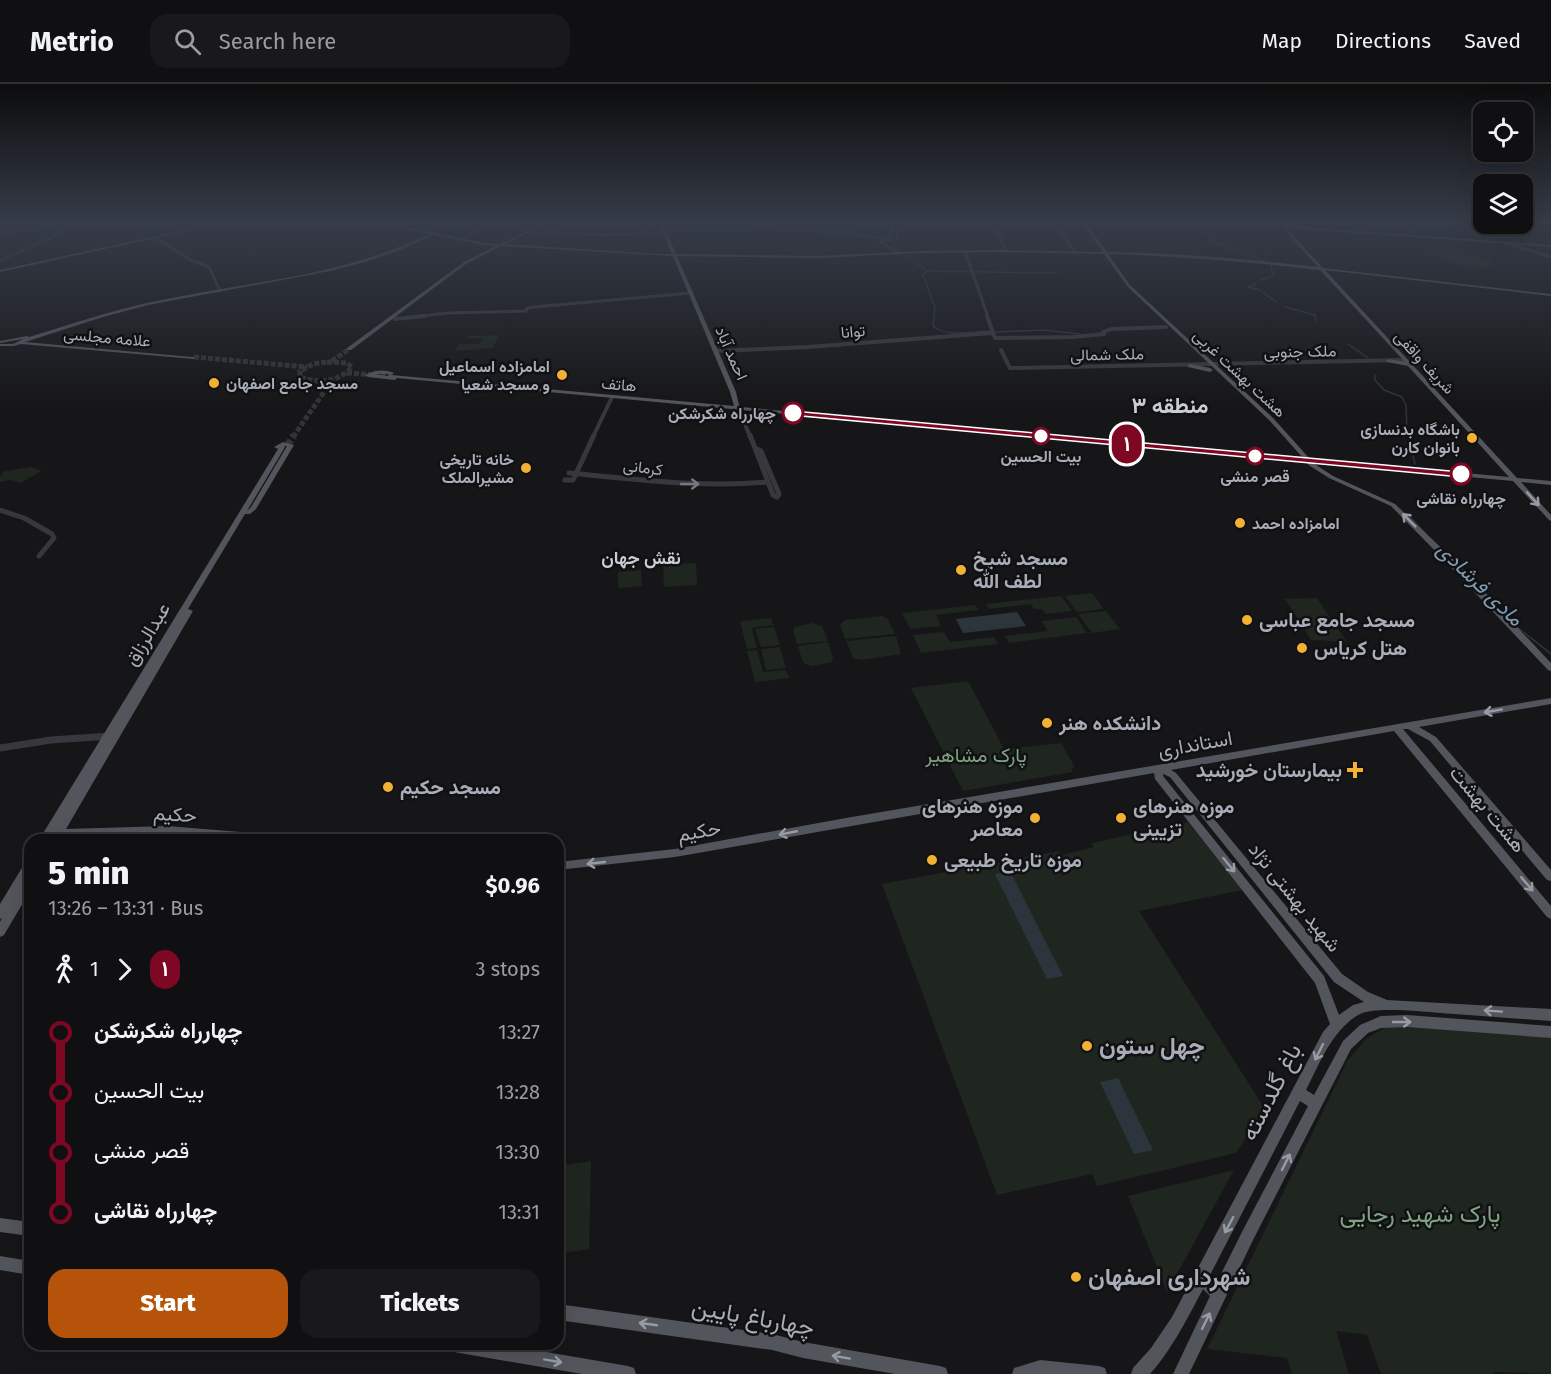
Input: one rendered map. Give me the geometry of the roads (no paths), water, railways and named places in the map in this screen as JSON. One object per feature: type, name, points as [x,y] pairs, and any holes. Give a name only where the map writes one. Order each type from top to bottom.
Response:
[{"type":"main road","points":[[23,341],[147,304],[259,283]]},
{"type":"main road","points":[[2,344],[23,341],[148,304],[260,283]]},
{"type":"main road","points":[[351,349],[441,283]]},
{"type":"main road","name":"احمد آباد","points":[[687,283],[716,351]]},
{"type":"main road","name":"احمد آباد","points":[[687,283],[739,408]]},
{"type":"main road","name":"هشت بهشت غربی","points":[[1121,283],[1301,455]]},
{"type":"main road","name":"هشت بهشت غربی","points":[[1127,283],[1203,361]]},
{"type":"main road","name":"شریف واقفی","points":[[1335,283],[1551,519]]},
{"type":"main road","points":[[1434,283],[1551,296]]},
{"type":"main road","points":[[351,349],[395,319],[404,309]]},
{"type":"main road","points":[[351,349],[376,324],[404,309]]},
{"type":"main road","name":"علامه مجلسی","points":[[23,341],[193,357]]},
{"type":"main road","points":[[1190,366],[1203,361],[1224,365]]},
{"type":"main road","points":[[1389,361],[1406,361]]},
{"type":"main road","points":[[1389,361],[1406,361]]},
{"type":"main road","points":[[1218,371],[1224,365]]},
{"type":"main road","points":[[1190,366],[1211,368]]},
{"type":"main road","name":"هشت بهشت غربی","points":[[1211,368],[1218,371],[1271,419],[1301,455]]},
{"type":"main road","points":[[391,375],[374,374],[482,384]]},
{"type":"main road","name":"هاتف","points":[[391,375],[1288,459],[1301,455]]},
{"type":"main road","name":"هاتف","points":[[391,375],[497,385]]},
{"type":"main road","points":[[715,406],[735,398],[758,410]]},
{"type":"main road","points":[[715,406],[742,415],[758,410]]},
{"type":"main road","name":"عبدالرزاق","points":[[53,834],[285,446]]},
{"type":"main road","points":[[1301,455],[1326,462]]},
{"type":"main road","points":[[1301,455],[1326,462],[1551,482]]},
{"type":"main road","points":[[1301,455],[1314,467],[1331,477],[1393,505],[1475,587],[1551,668]]},
{"type":"main road","points":[[1326,462],[1324,468],[1331,477]]},
{"type":"main road","points":[[1498,476],[1507,471],[1526,478]]},
{"type":"main road","points":[[1480,476],[1551,482]]},
{"type":"main road","name":"استانداری","points":[[846,822],[1551,701]]},
{"type":"main road","name":"هشت بهشت","points":[[1410,725],[1433,740],[1551,877]]},
{"type":"main road","name":"هشت بهشت","points":[[1397,728],[1551,914]]},
{"type":"main road","points":[[1409,742],[1408,735],[1413,732],[1433,740]]},
{"type":"main road","name":"شهید بهشتی نژاد","points":[[1337,1026],[1320,980],[1158,777],[1159,768],[1173,775],[1338,978],[1364,996],[1386,1005]]},
{"type":"main road","name":"حکیم","points":[[564,865],[669,854],[846,822]]},
{"type":"main road","name":"حکیم","points":[[101,834],[167,830],[216,834]]},
{"type":"main road","points":[[0,914],[24,874]]},
{"type":"main road","points":[[0,932],[24,891]]},
{"type":"main road","name":"باغ گلدسته","points":[[1139,1374],[1157,1354],[1201,1277],[1327,1036],[1337,1026],[1357,1009],[1370,1005],[1551,1015]]},
{"type":"main road","points":[[1181,1374],[1316,1104],[1347,1045],[1357,1035],[1373,1024],[1407,1021],[1551,1032]]},
{"type":"main road","points":[[1298,1092],[1316,1104]]},
{"type":"main road","points":[[0,1225],[24,1228]]},
{"type":"main road","points":[[0,1263],[24,1267]]},
{"type":"main road","points":[[1201,1277],[1219,1294]]},
{"type":"main road","name":"چهارباغ پایین","points":[[564,1313],[772,1342],[873,1368],[940,1374]]},
{"type":"main road","points":[[489,1350],[628,1374]]},
{"type":"main road","points":[[1020,1374],[1045,1372],[1099,1374]]},
{"type":"street","points":[[215,283],[220,291]]},
{"type":"street","points":[[977,283],[995,338],[1072,337],[1104,334],[1111,329],[1166,327]]},
{"type":"street","points":[[395,319],[448,313],[526,311],[532,307],[691,293]]},
{"type":"street","name":"توانا","points":[[716,351],[808,347],[992,331]]},
{"type":"street","name":"ملک شمالی","points":[[1001,350],[1010,368],[1190,366]]},
{"type":"street","name":"ملک جنوبی","points":[[1211,368],[1224,365],[1389,361]]},
{"type":"street","points":[[572,474],[573,480],[565,480],[572,474],[612,397]]},
{"type":"street","points":[[739,408],[757,449],[766,482],[773,495],[777,497],[780,494],[761,451],[757,449]]},
{"type":"street","name":"کرمانی","points":[[572,474],[672,483],[766,482]]},
{"type":"street","points":[[0,510],[41,526],[54,538],[39,556]]},
{"type":"street","points":[[0,748],[51,740],[112,736]]},
{"type":"waterway","points":[[926,283],[935,307],[933,326],[953,333],[991,331]]},
{"type":"waterway","name":"مادی فرشادی","points":[[1256,284],[1248,287],[1260,290],[1276,302]]},
{"type":"waterway","name":"مادی فرشادی","points":[[1285,307],[1315,315],[1316,321]]},
{"type":"waterway","points":[[995,332],[1043,330],[1079,334]]},
{"type":"waterway","name":"مادی فرشادی","points":[[1348,344],[1368,358]]},
{"type":"waterway","name":"مادی فرشادی","points":[[1375,375],[1375,380],[1384,390],[1402,397],[1406,405],[1407,432],[1415,464]]},
{"type":"waterway","name":"مادی فرشادی","points":[[1408,515],[1425,533]]},
{"type":"waterway","name":"مادی فرشادی","points":[[1459,565],[1517,627],[1551,654]]},
{"type":"tunnel","points":[[332,361],[349,349]]},
{"type":"tunnel","points":[[194,357],[307,367]]},
{"type":"tunnel","points":[[327,362],[347,363],[352,367],[333,379],[321,381],[307,379],[300,377],[300,371],[313,364],[327,362]]},
{"type":"tunnel","points":[[347,373],[377,375]]},
{"type":"tunnel","points":[[374,373],[393,375]]},
{"type":"tunnel","points":[[293,437],[333,379]]},
{"type":"tunnel","points":[[287,446],[294,435]]},
{"type":"place","name":"امامزاده اسماعیل و مسجد شعیا","points":[[562,375]]},
{"type":"place","name":"مسجد جامع اصفهان","points":[[214,383]]},
{"type":"place","name":"چهارراه شکرشکن","points":[[793,413]]},
{"type":"place","name":"بیت الحسین","points":[[1041,436]]},
{"type":"place","name":"باشگاه بدنسازی بانوان کارن","points":[[1472,438]]},
{"type":"place","name":"قصر منشی","points":[[1255,456]]},
{"type":"place","name":"خانه تاریخی مشیرالملک","points":[[526,468]]},
{"type":"place","name":"چهارراه نقاشی","points":[[1461,474]]},
{"type":"place","name":"امامزاده احمد","points":[[1240,523]]},
{"type":"place","name":"مسجد شیخ لطف الله","points":[[961,570]]},
{"type":"place","name":"مسجد جامع عباسی","points":[[1247,620]]},
{"type":"place","name":"هتل کریاس","points":[[1302,648]]},
{"type":"place","name":"دانشکده هنر","points":[[1047,723]]},
{"type":"place","name":"بیمارستان خورشید","points":[[1355,770]]},
{"type":"place","name":"مسجد حکیم","points":[[388,787]]},
{"type":"place","name":"موزه هنرهای معاصر","points":[[1035,818]]},
{"type":"place","name":"موزه هنرهای تزیینی","points":[[1121,818]]},
{"type":"place","name":"موزه تاریخ طبیعی","points":[[932,860]]},
{"type":"place","name":"چهل ستون","points":[[1087,1046]]},
{"type":"place","name":"شهرداری اصفهان","points":[[1076,1277]]},
{"type":"district","name":"منطقه ۳","points":[[1170,405]]},
{"type":"district","name":"نقش جهان","points":[[641,558]]},
{"type":"park label","name":"پارک مشاهیر","points":[[976,755]]},
{"type":"park label","name":"پارک شهید رجایی","points":[[1420,1214]]}]
